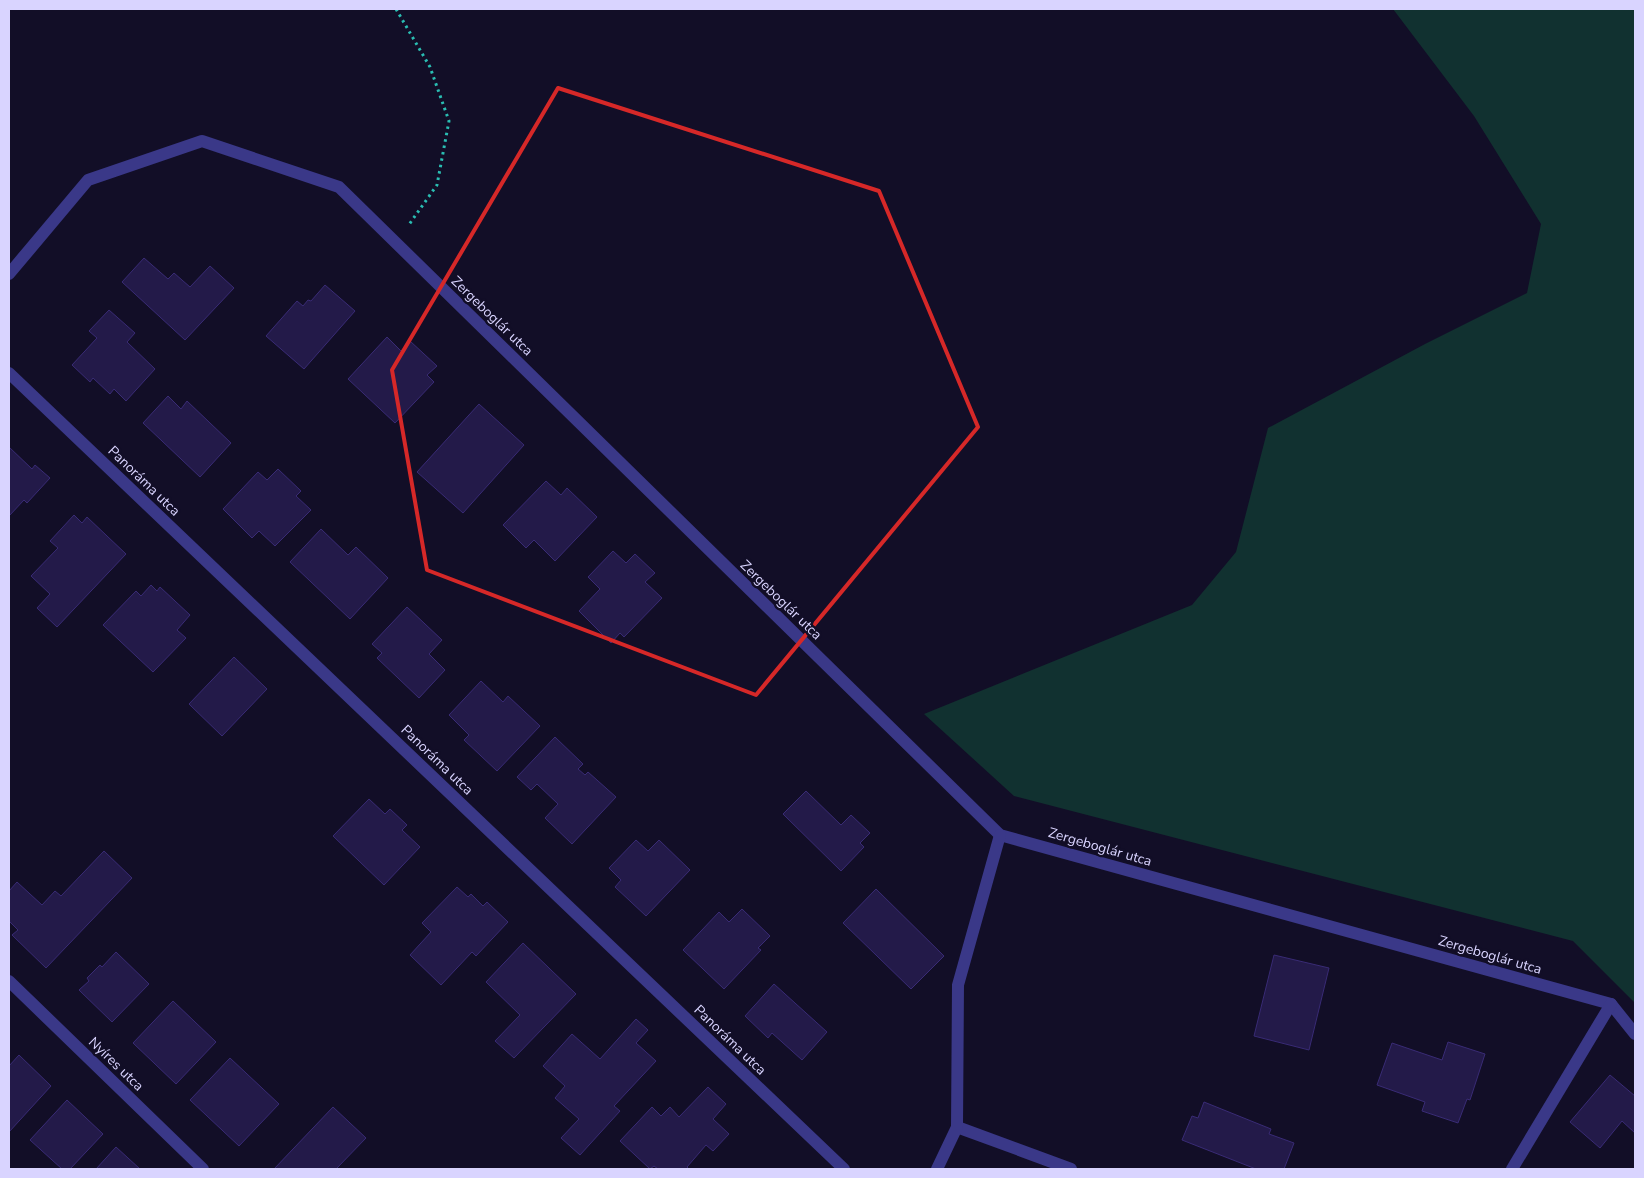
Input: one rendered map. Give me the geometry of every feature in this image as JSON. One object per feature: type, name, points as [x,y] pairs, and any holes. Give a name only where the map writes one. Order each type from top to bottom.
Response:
[{"type":"street","name":"Zergeboglár utca","points":[[9,274],[88,180],[202,141],[339,187],[1000,835],[1610,1004]]},
{"type":"street","name":"Panoráma utca","points":[[9,373],[844,1169]]},
{"type":"street","points":[[937,1169],[957,1127],[958,985],[1000,835]]},
{"type":"street","name":"Nyíres utca","points":[[9,981],[203,1169]]},
{"type":"street","points":[[1512,1169],[1610,1004],[1635,1034]]},
{"type":"street","points":[[957,1127],[1071,1169]]},
{"type":"path","points":[[396,9],[430,67],[449,121],[436,185],[397,244]]},
{"type":"highlighted area","points":[[558,88],[879,191],[978,427],[756,695],[427,570],[392,370]]},
{"type":"green space","points":[[1393,9],[1635,9],[1635,1003],[1573,941],[1014,796],[924,714],[1192,605],[1236,552],[1268,428],[1425,344],[1527,293],[1541,224],[1474,116]]},
{"type":"building","points":[[144,258],[168,279],[174,273],[190,287],[210,266],[234,288],[185,340],[122,282]]},
{"type":"building","points":[[325,285],[355,311],[304,369],[266,336],[297,301],[303,306],[308,300],[311,301]]},
{"type":"building","points":[[109,310],[135,333],[127,342],[155,369],[126,401],[114,389],[110,394],[93,378],[90,382],[72,365],[97,338],[89,331]]},
{"type":"building","points":[[387,337],[401,351],[410,341],[437,366],[427,375],[434,382],[395,423],[348,379]]},
{"type":"building","points":[[168,396],[181,409],[187,401],[231,443],[200,477],[143,423]]},
{"type":"building","points":[[479,404],[524,445],[463,513],[417,472]]},
{"type":"building","points":[[9,447],[32,469],[35,465],[50,478],[27,503],[24,500],[9,516]]},
{"type":"building","points":[[278,469],[301,491],[296,496],[311,510],[275,546],[259,531],[252,538],[223,509],[258,472],[267,480]]},
{"type":"building","points":[[546,481],[561,495],[567,488],[597,517],[555,561],[534,540],[526,548],[503,525]]},
{"type":"building","points":[[74,515],[82,523],[87,517],[126,554],[57,627],[37,608],[50,594],[31,576],[58,548],[50,541]]},
{"type":"building","points":[[321,529],[348,555],[356,547],[388,578],[350,619],[290,562]]},
{"type":"building","points":[[613,551],[626,563],[635,554],[655,573],[645,582],[662,598],[624,637],[620,633],[611,643],[579,611],[600,589],[588,577]]},
{"type":"building","points":[[151,585],[157,591],[160,587],[190,615],[177,630],[186,638],[153,672],[103,625],[136,591],[141,596]]},
{"type":"building","points":[[407,607],[442,640],[429,654],[445,670],[419,698],[377,658],[382,653],[372,644]]},
{"type":"building","points":[[234,657],[267,689],[222,736],[189,704]]},
{"type":"building","points":[[481,681],[503,702],[508,696],[540,726],[497,771],[464,740],[469,735],[449,715]]},
{"type":"building","points":[[555,737],[583,764],[578,769],[585,775],[588,772],[616,797],[572,844],[545,818],[558,804],[537,784],[531,790],[517,777]]},
{"type":"building","points":[[806,791],[841,825],[851,815],[870,833],[860,843],[864,847],[841,871],[783,814]]},
{"type":"building","points":[[369,799],[385,814],[390,809],[407,825],[402,830],[420,847],[384,885],[333,836]]},
{"type":"building","points":[[636,840],[648,851],[659,840],[690,870],[646,916],[615,887],[621,880],[609,868]]},
{"type":"building","points":[[104,851],[132,878],[46,968],[12,935],[18,930],[9,921],[9,891],[17,882],[42,905],[55,891],[61,896]]},
{"type":"building","points":[[457,887],[468,897],[471,894],[483,906],[487,902],[508,922],[476,956],[472,952],[441,985],[410,955],[431,932],[422,923]]},
{"type":"building","points":[[876,889],[944,956],[911,989],[843,923]]},
{"type":"building","points":[[742,909],[770,936],[758,948],[761,950],[724,989],[683,950],[719,912],[729,922]]},
{"type":"building","points":[[523,943],[576,994],[514,1058],[495,1041],[520,1015],[486,982]]},
{"type":"building","points":[[116,952],[149,984],[112,1022],[79,990],[89,981],[87,978],[100,965],[102,967]]},
{"type":"building","points":[[1274,955],[1329,968],[1309,1050],[1254,1036]]},
{"type":"building","points":[[774,984],[827,1032],[802,1060],[772,1033],[768,1038],[745,1016]]},
{"type":"building","points":[[173,1001],[216,1042],[176,1084],[133,1043]]},
{"type":"building","points":[[636,1019],[648,1030],[636,1043],[656,1061],[614,1106],[620,1111],[580,1155],[561,1138],[579,1119],[555,1098],[565,1086],[543,1066],[572,1034],[600,1059]]},
{"type":"building","points":[[1448,1042],[1485,1054],[1470,1100],[1467,1099],[1458,1123],[1422,1111],[1425,1102],[1377,1085],[1392,1043],[1442,1060]]},
{"type":"building","points":[[19,1055],[51,1086],[9,1132],[9,1066]]},
{"type":"building","points":[[230,1058],[279,1104],[239,1146],[190,1100]]},
{"type":"building","points":[[1610,1075],[1635,1096],[1635,1133],[1622,1121],[1600,1148],[1570,1122]]},
{"type":"building","points":[[708,1087],[726,1104],[713,1119],[729,1134],[713,1151],[706,1145],[687,1167],[689,1169],[658,1169],[654,1166],[650,1169],[620,1141],[652,1107],[661,1116],[670,1107],[679,1117]]},
{"type":"building","points":[[67,1100],[103,1134],[70,1169],[62,1169],[30,1140]]},
{"type":"building","points":[[1204,1102],[1271,1129],[1269,1134],[1294,1143],[1284,1169],[1256,1169],[1182,1140],[1192,1116],[1198,1118]]},
{"type":"building","points":[[333,1107],[366,1138],[336,1169],[274,1169]]},
{"type":"building","points":[[116,1147],[140,1169],[96,1169]]}]
